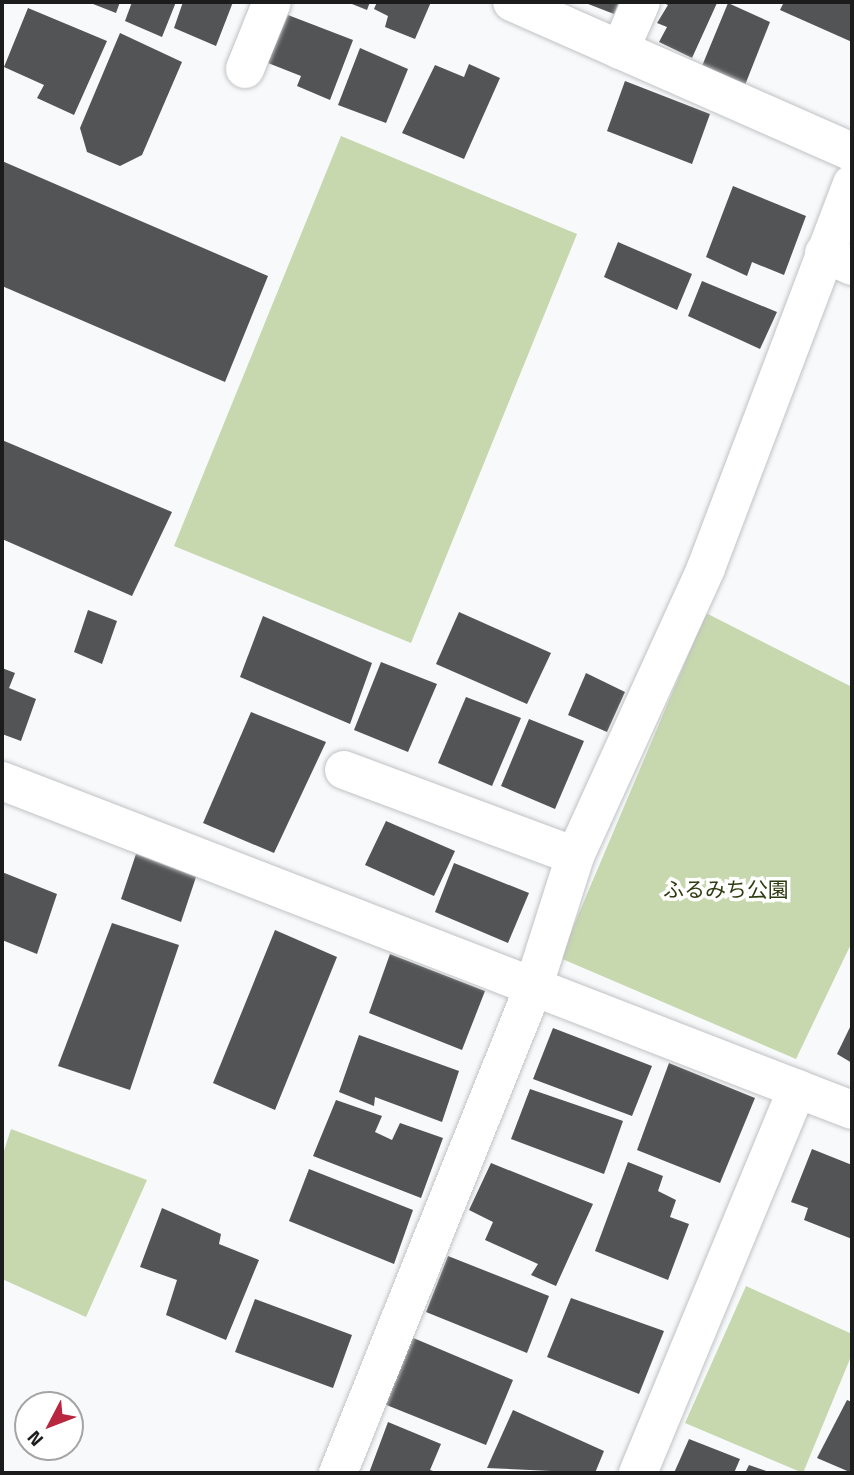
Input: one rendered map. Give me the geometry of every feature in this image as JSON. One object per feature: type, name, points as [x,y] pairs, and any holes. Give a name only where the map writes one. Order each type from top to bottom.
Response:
[{"type":"street","points":[[245,69],[272,2]]},
{"type":"street","points":[[512,2],[852,152]]},
{"type":"street","points":[[620,50],[641,2]]},
{"type":"street","points":[[338,1473],[532,991],[575,856],[706,568],[838,259],[852,184]]},
{"type":"street","points":[[344,770],[575,856]]},
{"type":"street","points":[[2,781],[532,991],[852,1110]]},
{"type":"street","points":[[638,1473],[797,1089]]},
{"type":"green space","points":[[341,136],[577,234],[411,643],[174,546]]},
{"type":"green space","name":"ふるみち公園","points":[[706,613],[852,687],[852,942],[796,1059],[560,958]]},
{"type":"green space","points":[[11,1129],[147,1180],[86,1317],[2,1279],[2,1157]]},
{"type":"green space","points":[[746,1286],[852,1334],[852,1354],[803,1473],[685,1423]]},
{"type":"building","points":[[88,2],[120,2],[116,13]]},
{"type":"building","points":[[132,2],[176,2],[162,37],[125,21]]},
{"type":"building","points":[[183,2],[233,2],[216,46],[174,28]]},
{"type":"building","points":[[347,2],[370,2],[367,10]]},
{"type":"building","points":[[377,2],[431,2],[415,39],[385,27],[388,16],[374,9]]},
{"type":"building","points":[[583,2],[619,2],[614,14]]},
{"type":"building","points":[[661,2],[717,3],[692,58],[659,42],[667,27],[657,23],[668,5]]},
{"type":"building","points":[[784,2],[852,2],[852,42],[780,10]]},
{"type":"building","points":[[728,3],[770,22],[745,85],[702,66]]},
{"type":"building","points":[[28,8],[107,41],[74,115],[37,98],[44,85],[4,67]]},
{"type":"building","points":[[288,15],[353,40],[330,100],[297,86],[301,76],[268,63]]},
{"type":"building","points":[[120,33],[182,62],[142,155],[120,166],[87,152],[80,128]]},
{"type":"building","points":[[360,48],[408,69],[386,123],[338,105]]},
{"type":"building","points":[[469,64],[500,78],[464,159],[402,133],[435,65],[464,77]]},
{"type":"building","points":[[625,81],[710,114],[692,164],[607,131]]},
{"type":"building","points":[[2,161],[268,276],[225,382],[2,286]]},
{"type":"building","points":[[733,186],[806,216],[784,275],[752,262],[747,276],[706,257]]},
{"type":"building","points":[[618,242],[692,274],[677,310],[604,277]]},
{"type":"building","points":[[702,281],[777,312],[760,349],[688,316]]},
{"type":"building","points":[[2,440],[172,512],[132,596],[2,539]]},
{"type":"building","points":[[88,610],[117,621],[102,664],[74,652]]},
{"type":"building","points":[[459,612],[551,653],[527,704],[436,664]]},
{"type":"building","points":[[263,616],[372,663],[350,724],[240,677]]},
{"type":"building","points":[[381,662],[437,684],[408,752],[354,730]]},
{"type":"building","points":[[2,668],[15,673],[9,688],[36,699],[21,741],[2,734]]},
{"type":"building","points":[[586,673],[625,692],[607,732],[568,715]]},
{"type":"building","points":[[466,697],[521,718],[492,786],[438,763]]},
{"type":"building","points":[[251,712],[326,742],[274,853],[203,823]]},
{"type":"building","points":[[529,719],[584,741],[555,809],[501,786]]},
{"type":"building","points":[[386,821],[455,851],[434,896],[365,865]]},
{"type":"building","points":[[136,854],[196,877],[181,922],[121,899]]},
{"type":"building","points":[[454,863],[529,893],[508,943],[435,912]]},
{"type":"building","points":[[2,872],[57,894],[37,954],[2,940]]},
{"type":"building","points":[[112,923],[179,945],[130,1090],[58,1066]]},
{"type":"building","points":[[275,930],[337,957],[275,1110],[213,1083]]},
{"type":"building","points":[[390,954],[485,991],[462,1050],[369,1013]]},
{"type":"building","points":[[852,1023],[852,1063],[837,1054]]},
{"type":"building","points":[[553,1028],[652,1066],[632,1116],[533,1079]]},
{"type":"building","points":[[359,1035],[459,1071],[442,1122],[375,1097],[374,1106],[339,1092]]},
{"type":"building","points":[[669,1063],[755,1098],[720,1183],[637,1150]]},
{"type":"building","points":[[530,1089],[623,1121],[604,1174],[511,1139]]},
{"type":"building","points":[[336,1100],[382,1116],[375,1132],[392,1140],[400,1123],[443,1138],[421,1198],[313,1156]]},
{"type":"building","points":[[812,1149],[852,1165],[852,1239],[804,1220],[808,1208],[791,1202]]},
{"type":"building","points":[[628,1162],[663,1176],[658,1191],[676,1200],[670,1217],[689,1224],[668,1280],[595,1251]]},
{"type":"building","points":[[491,1163],[593,1204],[556,1286],[531,1275],[538,1264],[485,1240],[493,1222],[469,1210]]},
{"type":"building","points":[[309,1169],[413,1210],[394,1264],[289,1221]]},
{"type":"building","points":[[162,1208],[221,1234],[219,1244],[259,1260],[226,1340],[166,1315],[177,1280],[140,1267]]},
{"type":"building","points":[[448,1256],[549,1296],[527,1353],[426,1312]]},
{"type":"building","points":[[571,1298],[664,1331],[639,1394],[547,1357]]},
{"type":"building","points":[[255,1299],[352,1335],[333,1388],[235,1352]]},
{"type":"building","points":[[411,1337],[513,1380],[486,1445],[384,1404]]},
{"type":"building","points":[[847,1400],[852,1402],[852,1473],[817,1458]]},
{"type":"building","points":[[513,1410],[604,1451],[595,1473],[487,1468]]},
{"type":"building","points":[[388,1422],[441,1444],[430,1470],[439,1473],[369,1473]]},
{"type":"building","points":[[689,1439],[740,1459],[734,1473],[674,1473]]},
{"type":"building","points":[[749,1465],[772,1473],[745,1473]]}]
